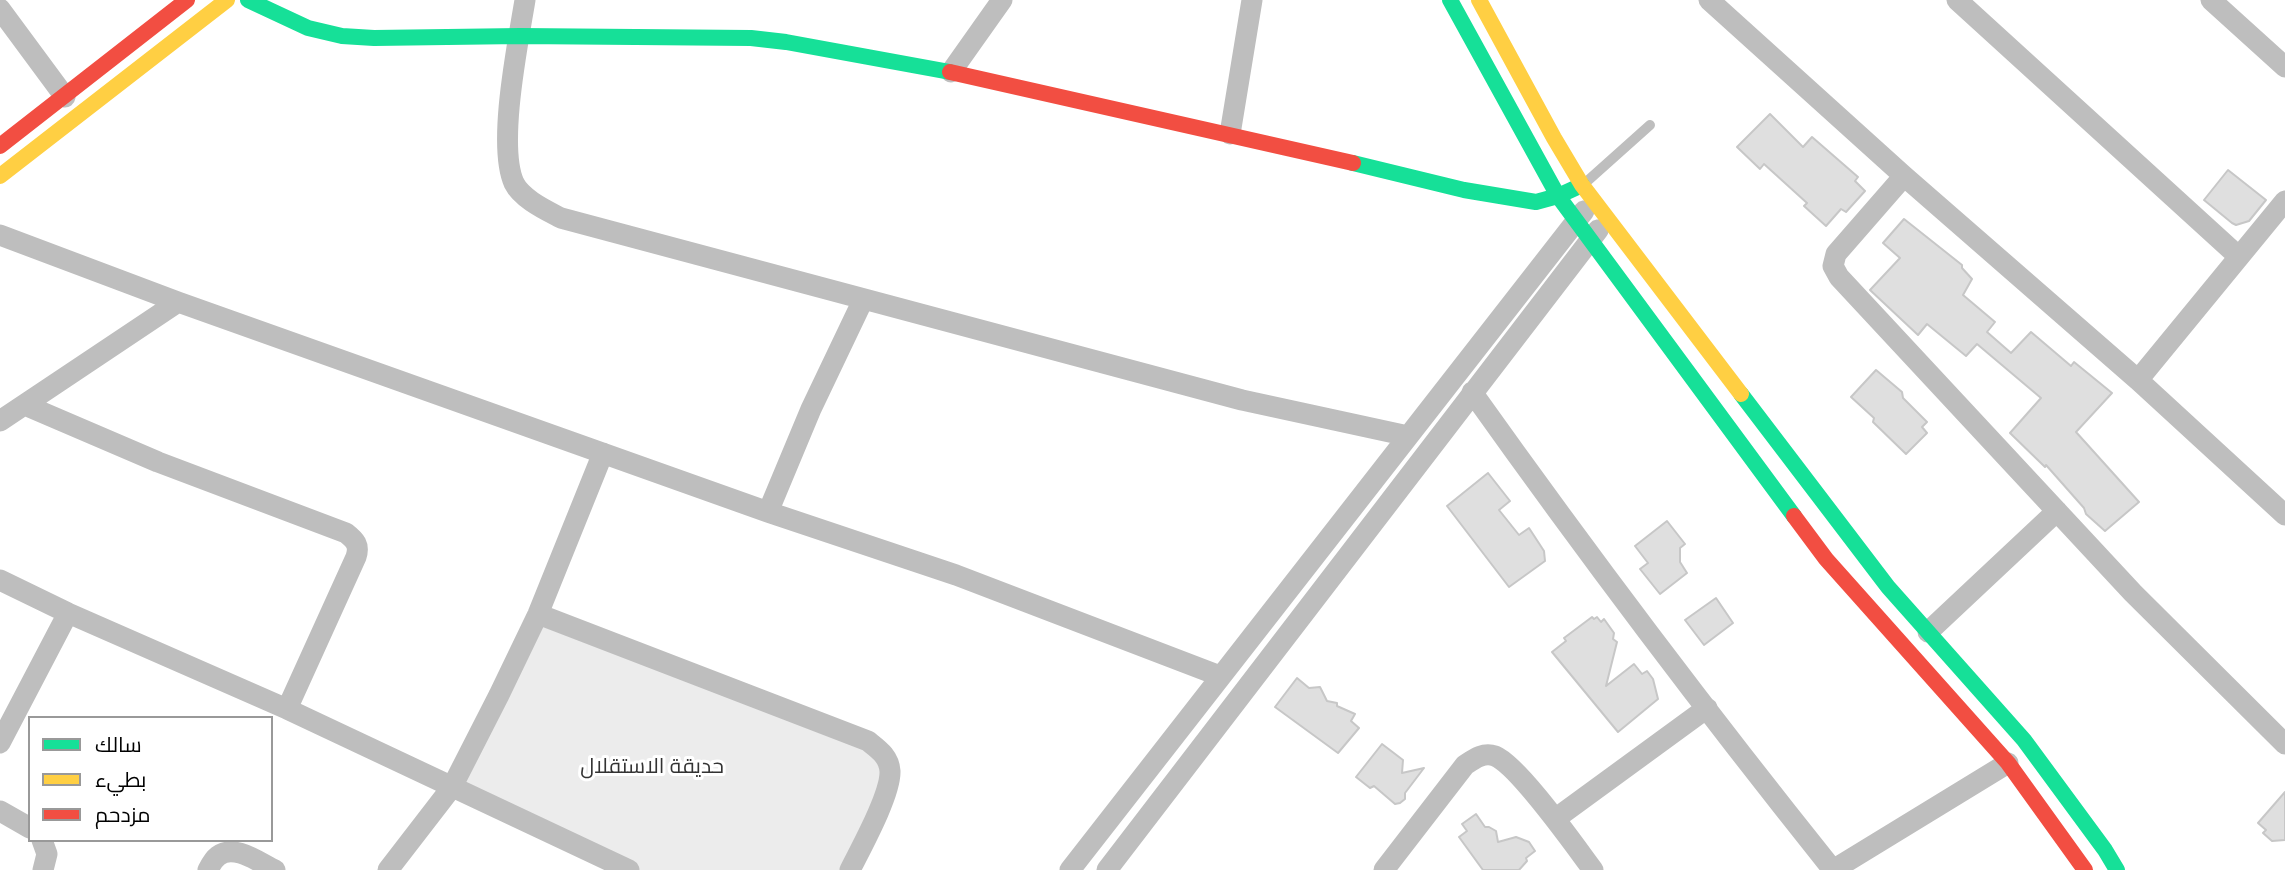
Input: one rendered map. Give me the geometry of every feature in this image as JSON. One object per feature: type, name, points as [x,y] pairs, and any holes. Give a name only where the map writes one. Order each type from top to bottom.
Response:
[{"type":"main road","points":[[0,146],[187,0]]},
{"type":"main road","points":[[0,176],[227,0]]},
{"type":"main road","points":[[247,0],[308,28],[342,36],[751,38],[951,72],[1504,198],[1536,202],[1588,192]]},
{"type":"main road","points":[[1450,0],[1558,196],[1826,559],[2008,764],[2085,870]]},
{"type":"main road","points":[[1485,3],[1559,147],[1588,192],[1888,587],[2024,740],[2117,870]]},
{"type":"street","points":[[525,0],[508,119],[508,155],[515,184],[536,205],[561,218],[1242,400],[1408,436]]},
{"type":"street","points":[[951,72],[1002,0]]},
{"type":"street","points":[[1230,134],[1252,0]]},
{"type":"street","points":[[1709,0],[1904,176],[2138,380],[2285,515]]},
{"type":"street","points":[[1957,0],[2238,256]]},
{"type":"street","points":[[2211,0],[2285,67]]},
{"type":"street","points":[[0,9],[65,97]]},
{"type":"street","points":[[1904,176],[1836,254],[1833,266],[1839,277],[2133,593],[2285,744]]},
{"type":"street","points":[[1070,870],[1577,220],[1588,192]]},
{"type":"street","points":[[2138,380],[2285,201]]},
{"type":"street","points":[[1107,870],[1472,392],[1609,218]]},
{"type":"street","points":[[0,235],[178,302],[768,512],[956,575],[1220,677]]},
{"type":"street","points":[[768,512],[811,409],[863,300]]},
{"type":"street","points":[[0,421],[178,302]]},
{"type":"street","points":[[1472,392],[1567,526],[1833,870],[2008,764]]},
{"type":"street","points":[[25,405],[158,462],[346,533],[357,543],[356,557],[287,709]]},
{"type":"street","points":[[388,870],[452,787],[538,614],[603,453]]},
{"type":"street","points":[[1928,632],[2057,511]]},
{"type":"street","points":[[0,580],[68,613],[287,709],[629,870]]},
{"type":"street","points":[[0,743],[68,613]]},
{"type":"street","points":[[538,614],[868,741],[884,753],[890,770],[887,789],[850,870]]},
{"type":"street","points":[[1555,819],[1707,708]]},
{"type":"street","points":[[1384,870],[1465,765],[1479,756],[1492,755],[1506,762],[1555,819],[1593,870]]},
{"type":"street","points":[[0,811],[28,827]]},
{"type":"street","points":[[43,842],[47,854],[43,870]]},
{"type":"street","points":[[208,870],[218,856],[231,852],[243,854],[275,870]]},
{"type":"lane","points":[[1588,192],[1650,125]]},
{"type":"green space","name":"حديقة الاستقلال","points":[[538,614],[868,741],[890,770],[850,870],[631,870],[458,789]]},
{"type":"building","points":[[1770,114],[1803,147],[1812,137],[1858,177],[1855,181],[1865,191],[1846,212],[1841,209],[1826,226],[1804,206],[1807,203],[1764,164],[1760,169],[1737,147]]},
{"type":"building","points":[[2228,170],[2266,200],[2249,221],[2236,225],[2204,200]]},
{"type":"building","points":[[1904,219],[1962,265],[1972,279],[1963,295],[1995,322],[1987,332],[2011,353],[2031,332],[2071,366],[2074,362],[2112,393],[2076,432],[2139,502],[2105,531],[2086,514],[2084,508],[2046,465],[2045,467],[2010,433],[2041,398],[1977,344],[1966,356],[1927,324],[1918,335],[1870,290],[1900,258],[1883,243]]},
{"type":"building","points":[[1876,370],[1902,392],[1903,398],[1927,422],[1922,427],[1927,433],[1906,454],[1851,397]]},
{"type":"building","points":[[1488,473],[1510,501],[1499,510],[1519,535],[1529,528],[1544,551],[1545,561],[1509,587],[1447,506]]},
{"type":"building","points":[[1667,521],[1685,544],[1680,548],[1680,562],[1687,573],[1660,594],[1640,569],[1648,563],[1635,546]]},
{"type":"building","points":[[1716,598],[1733,623],[1704,645],[1685,620]]},
{"type":"building","points":[[1592,617],[1597,617],[1601,622],[1604,619],[1617,642],[1606,686],[1634,664],[1642,674],[1647,671],[1653,679],[1658,699],[1618,732],[1552,652],[1566,641],[1564,638]]},
{"type":"building","points":[[1297,678],[1309,688],[1320,687],[1327,701],[1337,703],[1337,706],[1355,714],[1351,721],[1359,728],[1338,753],[1275,707]]},
{"type":"building","points":[[1382,744],[1403,760],[1402,773],[1424,768],[1400,803],[1395,804],[1374,786],[1370,788],[1356,777]]},
{"type":"building","points":[[2285,792],[2285,840],[2272,841],[2263,833],[2266,830],[2258,823]]},
{"type":"building","points":[[1476,814],[1485,827],[1496,831],[1498,842],[1516,837],[1529,842],[1535,851],[1526,858],[1527,861],[1519,870],[1483,870],[1459,837],[1467,831],[1462,824]]},
{"type":"traffic: fast","points":[[248,0],[308,28],[342,36],[751,38],[950,72]]},
{"type":"traffic: fast","points":[[1450,0],[1558,196],[1794,516]]},
{"type":"traffic: fast","points":[[1353,163],[1464,190],[1536,202],[1582,185]]},
{"type":"traffic: fast","points":[[1741,394],[1888,587],[2024,740],[2117,870]]},
{"type":"traffic: slow","points":[[0,176],[227,0]]},
{"type":"traffic: slow","points":[[1479,0],[1582,185],[1741,394]]},
{"type":"traffic: jam","points":[[0,146],[187,0]]},
{"type":"traffic: jam","points":[[950,72],[1353,163]]},
{"type":"traffic: jam","points":[[1794,516],[1826,559],[2008,763],[2085,870]]}]
